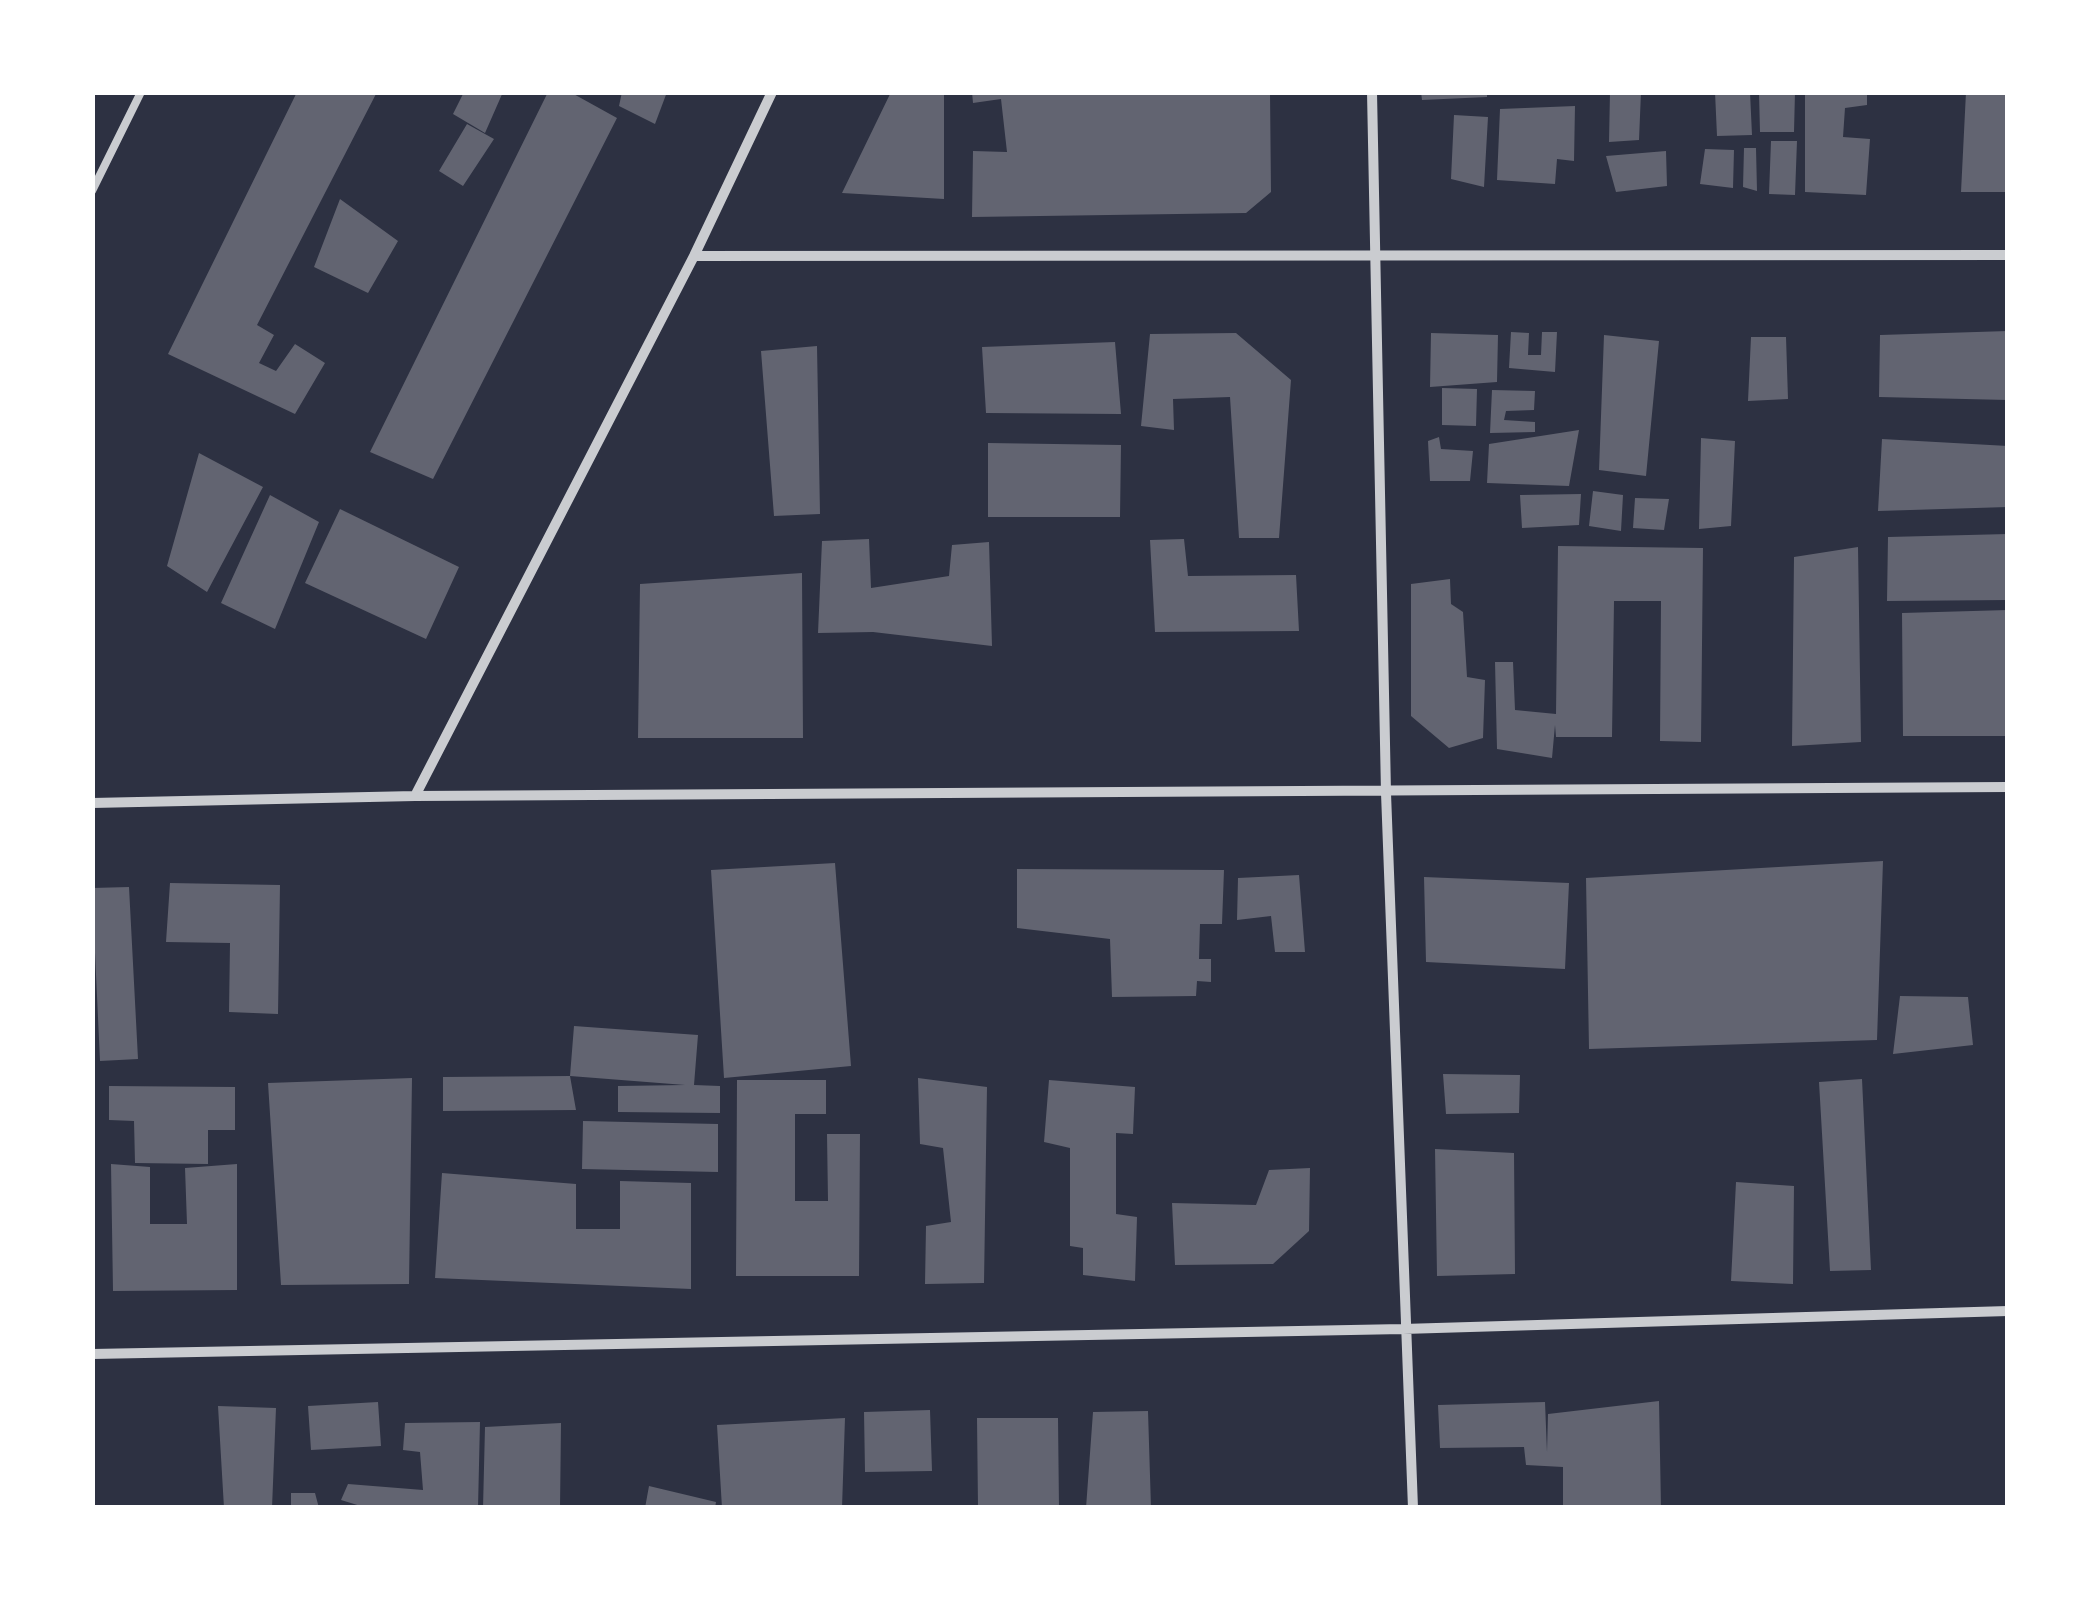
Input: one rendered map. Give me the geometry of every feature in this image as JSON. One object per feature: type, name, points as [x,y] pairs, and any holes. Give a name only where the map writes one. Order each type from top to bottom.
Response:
[{"type":"street","points":[[416,796],[694,256],[772,92]]},
{"type":"street","points":[[1372,92],[1386,793],[1413,1508]]},
{"type":"street","points":[[694,256],[2008,255]]},
{"type":"street","points":[[92,802],[416,796],[1386,793],[2008,786]]},
{"type":"street","points":[[92,1354],[1404,1329],[2008,1311]]},
{"type":"lane","points":[[92,191],[142,92]]},
{"type":"building","points":[[297,92],[377,92],[257,325],[274,335],[259,363],[276,371],[295,344],[325,363],[295,414],[168,354]]},
{"type":"building","points":[[464,92],[503,92],[485,133],[453,114]]},
{"type":"building","points":[[548,92],[570,92],[617,118],[433,479],[370,452]]},
{"type":"building","points":[[622,92],[667,92],[655,124],[619,106]]},
{"type":"building","points":[[891,92],[944,92],[944,199],[842,193]]},
{"type":"building","points":[[972,92],[1270,92],[1271,192],[1246,213],[972,217],[973,151],[1007,152],[1001,99],[973,103]]},
{"type":"building","points":[[1421,92],[1487,92],[1487,97],[1422,100]]},
{"type":"building","points":[[1610,92],[1641,92],[1639,140],[1609,142]]},
{"type":"building","points":[[1715,92],[1750,92],[1752,135],[1717,136]]},
{"type":"building","points":[[1759,92],[1795,92],[1794,132],[1760,132]]},
{"type":"building","points":[[1805,92],[1867,92],[1867,105],[1845,108],[1843,137],[1870,139],[1866,195],[1805,192]]},
{"type":"building","points":[[1966,92],[2008,92],[2008,192],[1961,192]]},
{"type":"building","points":[[1575,106],[1574,161],[1557,159],[1555,184],[1497,180],[1500,109]]},
{"type":"building","points":[[1454,115],[1488,117],[1484,187],[1451,179]]},
{"type":"building","points":[[467,124],[494,139],[463,186],[439,171]]},
{"type":"building","points":[[1771,141],[1797,141],[1795,195],[1769,194]]},
{"type":"building","points":[[1744,148],[1756,148],[1757,191],[1743,187]]},
{"type":"building","points":[[1705,149],[1734,150],[1733,188],[1700,184]]},
{"type":"building","points":[[1666,151],[1667,186],[1616,192],[1606,156]]},
{"type":"building","points":[[340,199],[398,241],[368,293],[314,267]]},
{"type":"building","points":[[2008,331],[2008,400],[1879,397],[1880,335]]},
{"type":"building","points":[[1511,332],[1529,333],[1528,355],[1541,355],[1542,332],[1557,332],[1555,372],[1509,368]]},
{"type":"building","points":[[1236,333],[1291,380],[1279,538],[1239,538],[1230,397],[1173,399],[1174,430],[1141,426],[1150,334]]},
{"type":"building","points":[[1431,333],[1498,335],[1497,382],[1430,387]]},
{"type":"building","points":[[1604,335],[1659,341],[1646,476],[1599,470]]},
{"type":"building","points":[[1751,337],[1786,337],[1788,399],[1748,401]]},
{"type":"building","points":[[1115,342],[1121,414],[986,413],[982,347]]},
{"type":"building","points":[[817,346],[820,514],[774,516],[761,351]]},
{"type":"building","points":[[1442,388],[1477,389],[1476,426],[1442,425]]},
{"type":"building","points":[[1492,390],[1535,391],[1534,410],[1506,411],[1504,420],[1535,422],[1535,432],[1490,433]]},
{"type":"building","points":[[1579,430],[1569,486],[1487,483],[1489,444]]},
{"type":"building","points":[[1439,437],[1441,449],[1473,451],[1470,481],[1430,481],[1428,441]]},
{"type":"building","points":[[1701,438],[1735,441],[1731,526],[1699,529]]},
{"type":"building","points":[[1882,439],[2008,446],[2008,507],[1878,511]]},
{"type":"building","points":[[988,443],[1121,445],[1120,517],[988,517]]},
{"type":"building","points":[[199,453],[263,487],[207,592],[167,566]]},
{"type":"building","points":[[1593,491],[1623,495],[1621,531],[1589,526]]},
{"type":"building","points":[[1581,494],[1579,525],[1522,528],[1520,495]]},
{"type":"building","points":[[270,495],[319,522],[275,629],[221,603]]},
{"type":"building","points":[[1635,498],[1669,499],[1664,530],[1633,528]]},
{"type":"building","points":[[340,509],[459,567],[426,639],[305,583]]},
{"type":"building","points":[[2008,534],[2008,600],[1887,601],[1888,537]]},
{"type":"building","points":[[869,539],[871,588],[949,576],[952,545],[989,542],[992,646],[873,632],[818,633],[822,541]]},
{"type":"building","points":[[1184,539],[1188,576],[1296,575],[1299,631],[1155,632],[1150,540]]},
{"type":"building","points":[[1558,546],[1703,548],[1701,742],[1660,741],[1661,601],[1614,601],[1612,737],[1556,737],[1555,725],[1552,758],[1497,749],[1495,662],[1513,662],[1515,710],[1556,714]]},
{"type":"building","points":[[1858,547],[1861,742],[1792,746],[1794,557]]},
{"type":"building","points":[[802,573],[803,738],[638,738],[640,584]]},
{"type":"building","points":[[1450,579],[1451,604],[1463,612],[1467,677],[1485,680],[1483,738],[1449,748],[1411,716],[1411,584]]},
{"type":"building","points":[[2008,610],[2008,736],[1903,736],[1902,613]]},
{"type":"building","points":[[1883,861],[1877,1040],[1589,1049],[1586,878]]},
{"type":"building","points":[[835,863],[851,1066],[724,1078],[711,870]]},
{"type":"building","points":[[1017,869],[1224,870],[1222,924],[1200,924],[1199,959],[1211,959],[1211,982],[1197,981],[1196,996],[1112,997],[1110,939],[1017,928]]},
{"type":"building","points":[[1299,875],[1305,952],[1275,952],[1271,916],[1237,920],[1238,878]]},
{"type":"building","points":[[1424,877],[1569,883],[1565,969],[1426,962]]},
{"type":"building","points":[[170,883],[280,885],[278,1014],[229,1012],[230,943],[166,942]]},
{"type":"building","points":[[129,887],[138,1059],[100,1061],[92,888]]},
{"type":"building","points":[[1900,996],[1968,997],[1973,1045],[1893,1054]]},
{"type":"building","points":[[574,1026],[698,1035],[694,1085],[720,1086],[720,1113],[618,1112],[618,1086],[685,1085],[570,1076]]},
{"type":"building","points":[[1443,1074],[1520,1075],[1519,1113],[1446,1114]]},
{"type":"building","points":[[570,1076],[576,1110],[443,1111],[443,1077]]},
{"type":"building","points":[[412,1078],[409,1284],[281,1285],[268,1083]]},
{"type":"building","points":[[918,1078],[987,1087],[984,1283],[925,1284],[926,1226],[951,1222],[943,1148],[920,1144]]},
{"type":"building","points":[[1862,1079],[1871,1270],[1830,1271],[1819,1082]]},
{"type":"building","points":[[737,1080],[826,1080],[826,1114],[795,1114],[795,1201],[828,1201],[827,1134],[860,1134],[859,1276],[736,1276]]},
{"type":"building","points":[[1049,1080],[1135,1087],[1133,1134],[1116,1133],[1116,1214],[1137,1217],[1135,1281],[1083,1275],[1083,1248],[1070,1246],[1070,1148],[1044,1142]]},
{"type":"building","points":[[109,1086],[235,1087],[235,1130],[208,1130],[208,1164],[135,1163],[134,1121],[109,1120]]},
{"type":"building","points":[[583,1121],[718,1124],[718,1172],[582,1169]]},
{"type":"building","points":[[1435,1149],[1514,1153],[1515,1274],[1437,1276]]},
{"type":"building","points":[[111,1164],[150,1167],[150,1224],[187,1224],[185,1168],[237,1164],[237,1290],[113,1291]]},
{"type":"building","points":[[1310,1168],[1309,1231],[1273,1264],[1175,1265],[1172,1203],[1256,1205],[1269,1170]]},
{"type":"building","points":[[442,1173],[576,1184],[576,1229],[620,1229],[620,1181],[691,1183],[691,1289],[435,1278]]},
{"type":"building","points":[[1736,1182],[1794,1186],[1793,1284],[1731,1281]]},
{"type":"building","points":[[1659,1401],[1661,1508],[1563,1508],[1563,1467],[1526,1465],[1524,1447],[1440,1448],[1438,1405],[1545,1402],[1547,1452],[1548,1414]]},
{"type":"building","points":[[378,1402],[381,1446],[311,1450],[308,1406]]},
{"type":"building","points":[[218,1406],[276,1408],[272,1508],[224,1508]]},
{"type":"building","points":[[930,1410],[932,1471],[865,1472],[864,1412]]},
{"type":"building","points":[[1148,1411],[1151,1508],[1086,1508],[1093,1412]]},
{"type":"building","points":[[845,1418],[842,1508],[722,1508],[717,1425]]},
{"type":"building","points":[[977,1418],[1058,1418],[1059,1508],[978,1508]]},
{"type":"building","points":[[480,1422],[478,1508],[367,1508],[341,1500],[348,1484],[423,1490],[420,1452],[403,1450],[405,1423]]},
{"type":"building","points":[[561,1423],[560,1508],[483,1508],[485,1427]]},
{"type":"building","points":[[649,1486],[716,1502],[715,1508],[645,1508]]},
{"type":"building","points":[[291,1493],[315,1493],[319,1508],[291,1508]]}]
